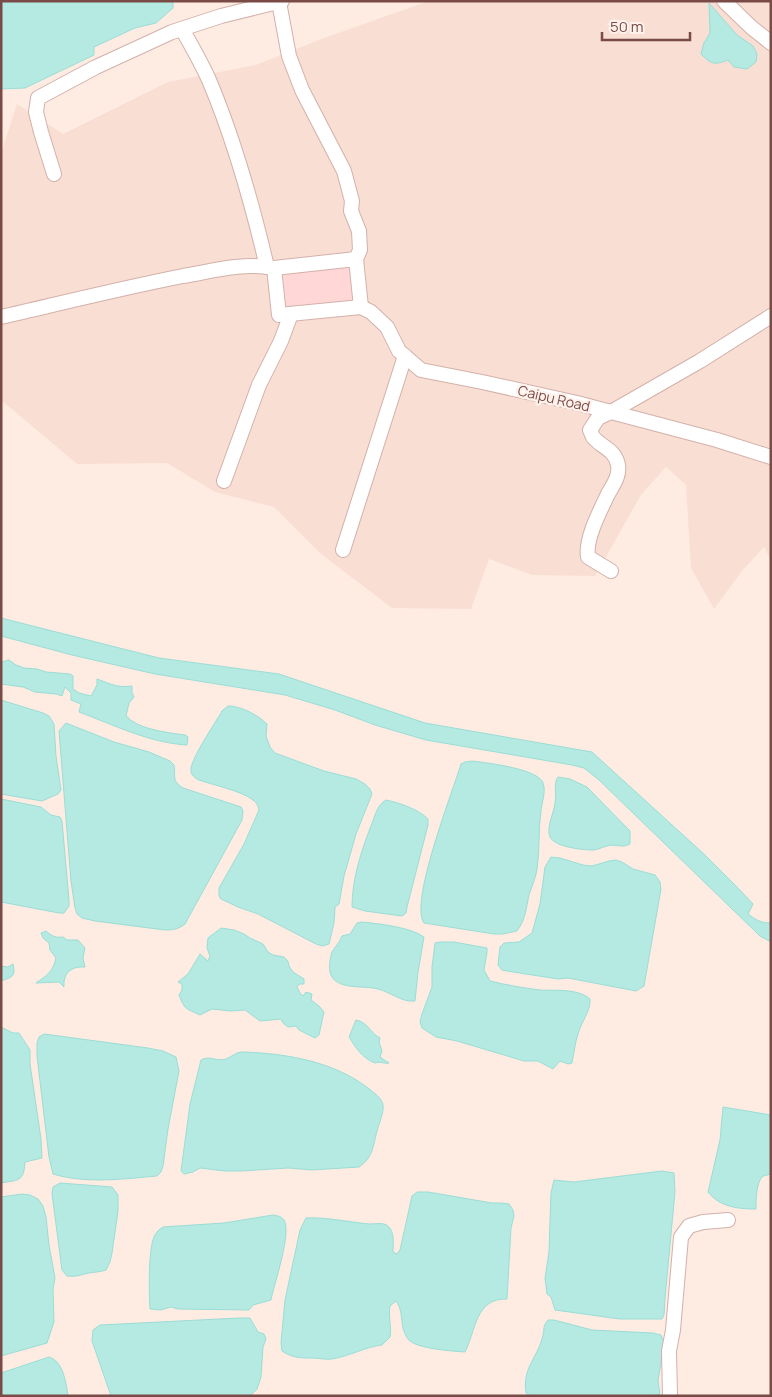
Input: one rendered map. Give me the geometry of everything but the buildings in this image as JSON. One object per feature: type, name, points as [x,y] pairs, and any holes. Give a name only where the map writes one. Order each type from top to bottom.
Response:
[{"type":"street","points":[[724,1],[751,28],[771,43]]},
{"type":"street","points":[[54,174],[36,112],[38,98],[96,67],[172,32],[221,16],[280,2],[288,56],[302,90],[344,171],[352,201],[351,211],[359,231],[360,250],[356,260],[361,307],[279,315],[270,267],[250,198],[226,127],[209,80],[182,29]]},
{"type":"street","points":[[1,317],[143,284],[233,267],[259,265],[270,267],[356,260]]},
{"type":"street","name":"Caipu Road","points":[[361,307],[371,312],[387,327],[399,352],[421,370],[611,412],[717,440],[771,457]]},
{"type":"street","points":[[224,481],[259,385],[281,341],[291,314]]},
{"type":"street","points":[[611,571],[588,557],[587,550],[599,514],[618,475],[618,465],[613,452],[593,437],[590,430],[598,418],[700,361],[771,316]]},
{"type":"street","points":[[343,550],[405,356]]},
{"type":"street","points":[[670,1396],[670,1351],[681,1237],[689,1226],[703,1222],[728,1220]]},
{"type":"shaded area","points":[[437,1],[771,1],[771,560],[764,547],[742,571],[714,609],[691,568],[686,485],[666,467],[641,495],[595,576],[532,575],[489,559],[471,609],[392,608],[321,554],[274,507],[215,492],[167,463],[77,464],[1,400],[1,158],[17,104],[63,134],[168,82],[256,65],[324,38],[423,3]]},
{"type":"shaded area","points":[[356,259],[361,307],[279,315],[274,268]]},
{"type":"water","points":[[1,1],[173,1],[173,8],[156,23],[135,28],[94,47],[94,55],[25,88],[1,89]]},
{"type":"water","points":[[709,3],[737,35],[753,46],[757,54],[756,62],[747,69],[734,67],[728,60],[713,63],[701,54],[704,43],[710,33]]},
{"type":"water","points":[[1,618],[159,658],[279,674],[425,723],[592,752],[705,855],[737,887],[753,904],[748,914],[759,921],[771,923],[771,942],[760,936],[599,780],[584,768],[426,740],[285,695],[155,674],[72,655],[1,636]]},
{"type":"water","points":[[9,660],[24,668],[70,674],[73,676],[73,689],[79,693],[91,696],[97,685],[97,679],[118,686],[132,686],[134,697],[129,703],[126,716],[144,727],[185,735],[188,737],[187,745],[159,741],[79,712],[81,704],[71,700],[71,693],[65,687],[62,696],[1,684],[1,662]]},
{"type":"water","points":[[1,700],[43,713],[49,716],[54,724],[61,790],[58,794],[42,801],[1,794]]},
{"type":"water","points":[[228,706],[249,712],[267,724],[266,736],[270,747],[275,753],[324,771],[356,779],[370,789],[372,794],[356,834],[344,876],[339,904],[335,907],[334,923],[329,944],[322,946],[316,944],[258,914],[221,899],[219,896],[219,888],[244,844],[259,810],[255,802],[248,797],[199,780],[191,772],[198,751],[222,711]]},
{"type":"water","points":[[66,723],[170,761],[174,765],[175,780],[183,788],[241,807],[243,811],[242,820],[185,924],[180,927],[165,930],[95,921],[82,918],[77,914],[71,881],[59,731]]},
{"type":"water","points":[[472,761],[520,769],[537,776],[543,784],[544,791],[536,872],[524,918],[517,931],[494,934],[424,923],[421,912],[422,894],[427,871],[461,764]]},
{"type":"water","points":[[558,777],[570,779],[587,787],[630,831],[630,844],[624,846],[610,845],[597,850],[588,850],[569,847],[553,840],[550,837],[549,829]]},
{"type":"water","points":[[1,799],[41,807],[51,815],[60,817],[62,821],[69,900],[69,906],[64,913],[1,902]]},
{"type":"water","points":[[386,800],[408,807],[428,819],[406,913],[402,916],[365,911],[352,907],[355,876],[367,836],[380,805]]},
{"type":"water","points":[[551,857],[592,866],[616,860],[633,869],[655,875],[660,882],[661,889],[644,986],[636,991],[568,978],[558,979],[507,971],[502,970],[498,965],[500,947],[504,943],[519,942],[532,933],[540,904],[545,867]]},
{"type":"water","points":[[362,922],[403,928],[424,937],[415,1001],[406,1000],[378,989],[343,985],[333,978],[330,972],[332,952],[342,936],[350,934],[357,923]]},
{"type":"water","points":[[221,928],[244,934],[263,944],[268,952],[284,957],[288,961],[293,972],[304,979],[304,984],[299,984],[297,987],[300,993],[303,996],[306,992],[312,994],[311,1000],[324,1012],[319,1035],[315,1038],[299,1030],[296,1026],[288,1027],[281,1019],[260,1021],[245,1010],[212,1009],[200,1015],[188,1010],[184,1006],[179,995],[182,990],[182,984],[178,982],[188,974],[200,954],[208,961],[210,956],[207,948],[208,938]]},
{"type":"water","points":[[46,931],[56,937],[78,940],[85,948],[83,958],[85,967],[69,971],[65,978],[64,987],[59,982],[36,983],[49,972],[56,958],[50,950],[49,943],[43,938],[41,933]]},
{"type":"water","points":[[454,942],[487,948],[484,970],[490,981],[540,990],[579,993],[590,999],[589,1008],[577,1037],[572,1063],[568,1064],[560,1061],[553,1069],[538,1061],[524,1061],[457,1041],[436,1037],[422,1028],[420,1022],[432,987],[435,943]]},
{"type":"water","points":[[13,964],[14,972],[12,976],[1,981],[1,966],[8,967]]},
{"type":"water","points":[[356,1020],[366,1025],[380,1038],[379,1042],[382,1051],[380,1057],[389,1063],[375,1063],[366,1058],[357,1049],[349,1037]]},
{"type":"water","points":[[1,1027],[13,1033],[19,1033],[30,1050],[30,1064],[42,1158],[25,1162],[23,1173],[19,1179],[1,1183]]},
{"type":"water","points":[[44,1034],[148,1048],[163,1051],[176,1057],[179,1071],[163,1166],[157,1176],[91,1180],[53,1174],[49,1157],[37,1056],[37,1043],[39,1037]]},
{"type":"water","points":[[241,1052],[274,1054],[308,1060],[339,1071],[375,1093],[382,1102],[383,1111],[372,1151],[367,1160],[359,1167],[242,1171],[200,1168],[184,1174],[181,1171],[190,1104],[201,1060],[207,1058],[223,1060]]},
{"type":"water","points":[[723,1107],[771,1115],[771,1174],[763,1176],[759,1183],[756,1209],[724,1204],[708,1192],[720,1140]]},
{"type":"water","points":[[662,1171],[674,1173],[675,1192],[664,1315],[662,1319],[620,1319],[555,1310],[551,1297],[547,1294],[545,1278],[549,1252],[551,1193],[554,1180],[574,1182]]},
{"type":"water","points":[[60,1183],[112,1187],[118,1195],[118,1211],[112,1253],[106,1270],[67,1276],[62,1270],[52,1194],[53,1187]]},
{"type":"water","points":[[417,1192],[509,1204],[513,1210],[507,1299],[496,1300],[488,1304],[483,1310],[478,1317],[465,1352],[428,1348],[410,1341],[404,1331],[400,1310],[396,1301],[390,1306],[390,1337],[382,1345],[330,1359],[297,1357],[282,1351],[285,1300],[300,1230],[306,1218],[386,1225],[393,1235],[393,1252],[397,1254],[400,1250],[412,1196]]},
{"type":"water","points":[[22,1194],[38,1199],[43,1206],[46,1217],[55,1278],[53,1289],[54,1322],[47,1343],[1,1356],[1,1197]]},
{"type":"water","points":[[273,1215],[284,1220],[286,1236],[271,1300],[253,1305],[249,1310],[178,1309],[171,1307],[161,1310],[150,1309],[151,1249],[155,1235],[160,1229],[163,1227],[224,1223]]},
{"type":"water","points":[[250,1318],[258,1332],[264,1334],[266,1339],[263,1347],[261,1377],[257,1389],[250,1396],[111,1396],[92,1341],[93,1330],[100,1325]]},
{"type":"water","points":[[548,1320],[592,1330],[661,1335],[664,1343],[658,1381],[660,1394],[653,1396],[530,1396],[526,1393],[526,1376],[541,1343],[544,1326]]},
{"type":"water","points":[[49,1357],[54,1359],[61,1367],[68,1396],[1,1396],[1,1373]]}]
